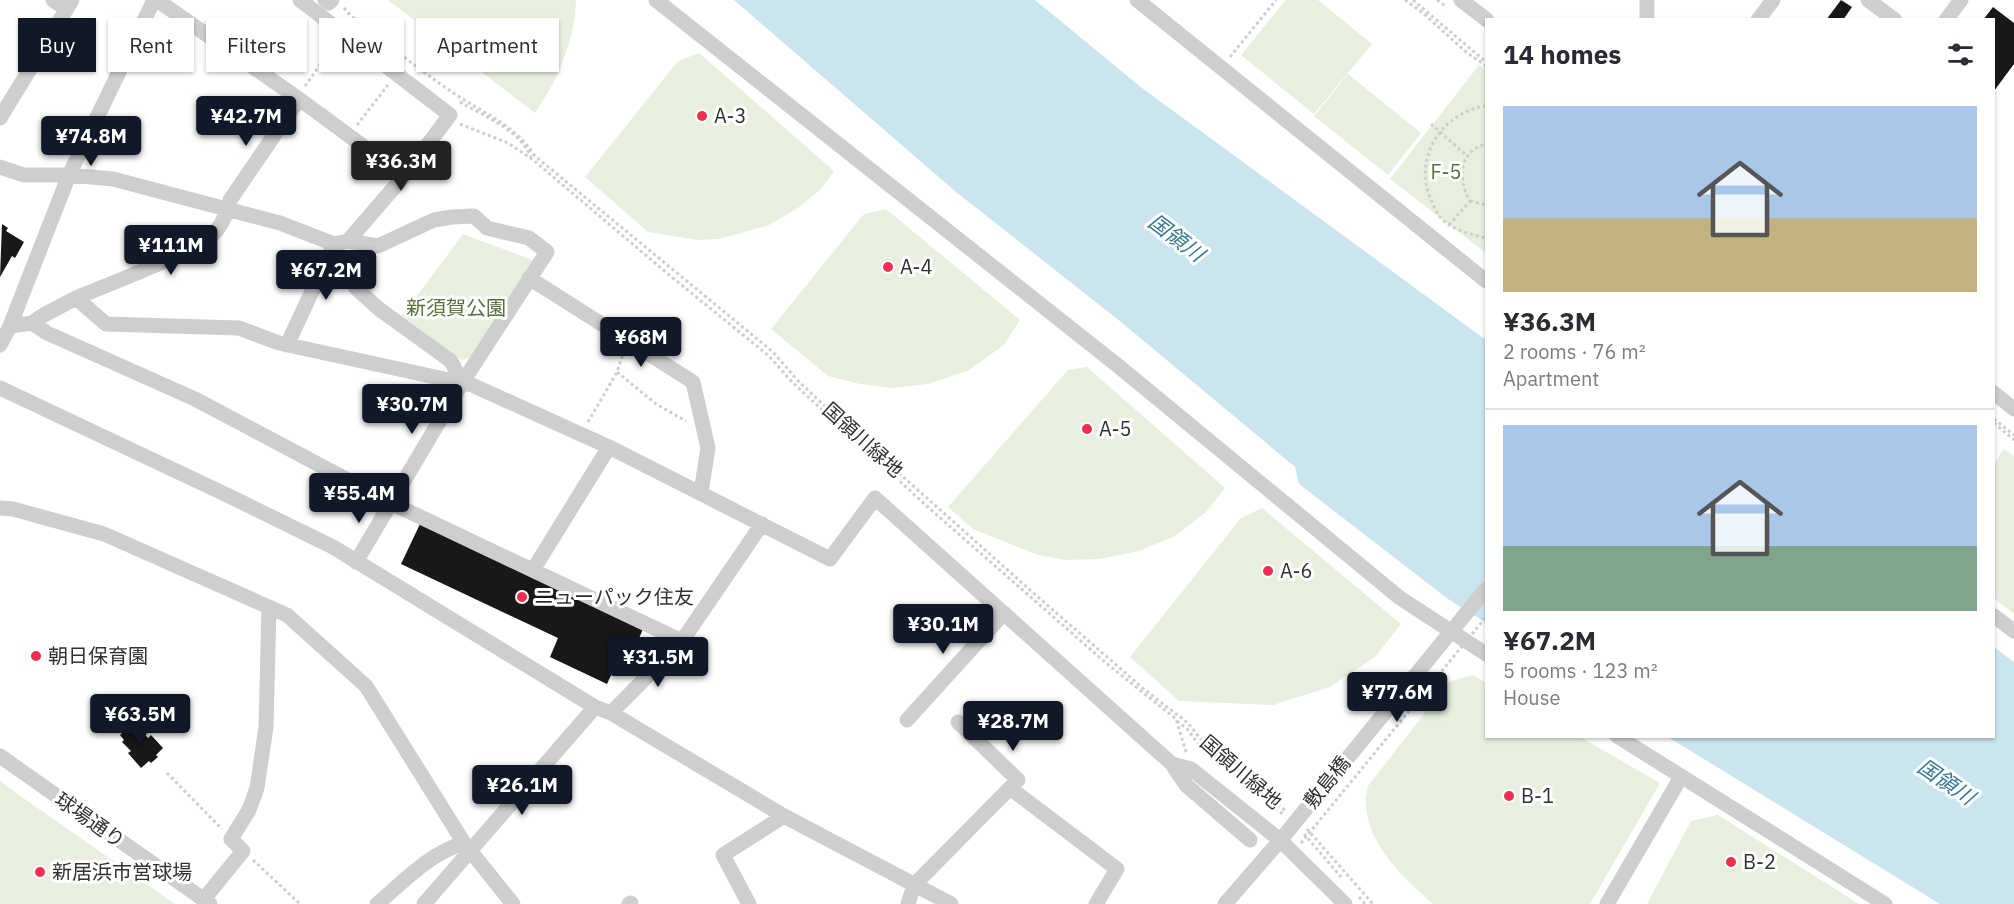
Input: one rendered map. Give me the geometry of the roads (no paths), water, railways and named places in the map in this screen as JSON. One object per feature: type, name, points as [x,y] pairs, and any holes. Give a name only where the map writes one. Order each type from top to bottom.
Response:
[{"type":"street","points":[[0,118],[69,4],[53,0]]},
{"type":"street","points":[[0,345],[10,326],[69,175],[156,0],[298,98],[404,176]]},
{"type":"street","points":[[287,345],[341,243],[404,176],[450,115],[300,0]]},
{"type":"street","points":[[656,0],[1117,365],[1400,598],[1485,653]]},
{"type":"street","points":[[1137,0],[1485,280]]},
{"type":"street","points":[[1461,0],[1485,18]]},
{"type":"street","points":[[1647,0],[1647,18]]},
{"type":"street","points":[[1760,18],[1773,0]]},
{"type":"street","points":[[1868,0],[1892,18]]},
{"type":"street","points":[[1948,18],[1961,0]]},
{"type":"street","points":[[10,326],[32,323],[76,298],[190,250],[217,232],[230,200],[298,98]]},
{"type":"street","points":[[0,166],[24,175],[69,175],[113,179],[280,223],[341,243],[378,246],[434,220],[474,216],[487,228],[529,238],[547,252],[462,383],[356,562]]},
{"type":"street","points":[[341,243],[340,267],[357,289],[378,309],[451,361],[462,383]]},
{"type":"street","points":[[529,278],[693,381],[708,448],[700,492]]},
{"type":"street","points":[[76,298],[106,324],[239,328],[287,345],[472,385],[609,447],[830,559],[875,498],[1172,764],[1186,785],[1250,840]]},
{"type":"street","points":[[32,323],[46,333],[195,399],[391,503],[682,641]]},
{"type":"street","points":[[0,388],[333,547],[595,707],[611,712],[784,816],[951,904]]},
{"type":"street","points":[[1995,394],[2014,409]]},
{"type":"street","points":[[533,570],[609,447]]},
{"type":"street","points":[[0,508],[13,509],[104,534],[287,615],[366,686],[466,847],[513,904]]},
{"type":"street","points":[[611,712],[682,641],[762,524]]},
{"type":"street","name":"敷島橋","points":[[1225,904],[1485,590]]},
{"type":"street","points":[[207,902],[243,851],[231,839],[249,810],[257,788],[266,727],[269,607]]},
{"type":"street","points":[[907,720],[1004,613]]},
{"type":"street","points":[[1995,617],[2014,631]]},
{"type":"street","points":[[424,904],[466,847],[595,707]]},
{"type":"street","points":[[908,904],[914,885],[1018,780],[958,722]]},
{"type":"street","points":[[1620,738],[1885,904]]},
{"type":"street","name":"球場通り","points":[[0,756],[207,902]]},
{"type":"street","points":[[1172,764],[1191,769],[1281,839],[1351,900]]},
{"type":"street","points":[[1607,904],[1681,777]]},
{"type":"street","points":[[1010,788],[1117,869],[1096,904]]},
{"type":"street","points":[[749,904],[723,855],[784,816]]},
{"type":"street","points":[[377,904],[414,872],[448,848],[466,847]]},
{"type":"water","name":"国領川","points":[[734,0],[1035,0],[1142,88],[1485,339],[1485,622],[1448,599],[1299,484],[1295,467],[1121,322],[956,192]]},
{"type":"water","name":"国領川","points":[[1995,648],[2014,662],[2014,904],[1940,904],[1670,738],[1995,738]]},
{"type":"place","name":"A-3","points":[[702,116]]},
{"type":"place","name":"A-4","points":[[888,267]]},
{"type":"place","name":"A-5","points":[[1087,429]]},
{"type":"place","name":"A-6","points":[[1268,571]]},
{"type":"place","name":"ニューパック住友","points":[[522,597]]},
{"type":"place","name":"朝日保育園","points":[[36,656]]},
{"type":"place","name":"B-1","points":[[1509,796]]},
{"type":"place","name":"B-2","points":[[1731,862]]},
{"type":"place","name":"新居浜市営球場","points":[[40,872]]},
{"type":"park label","name":"F-5","points":[[1446,172]]},
{"type":"park label","name":"新須賀公園","points":[[456,308]]}]
